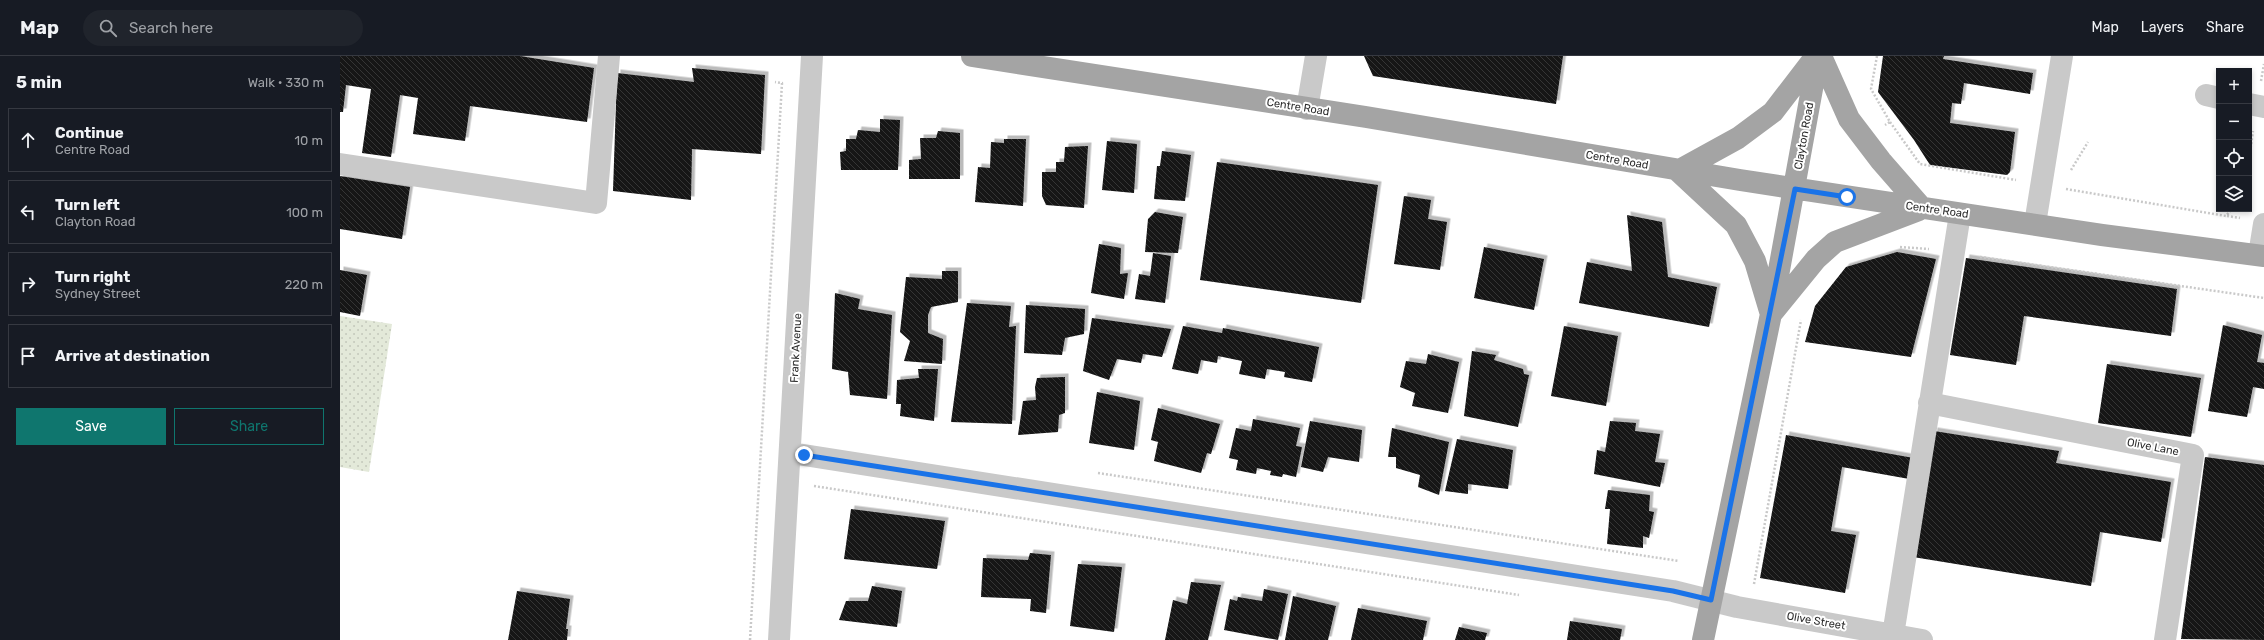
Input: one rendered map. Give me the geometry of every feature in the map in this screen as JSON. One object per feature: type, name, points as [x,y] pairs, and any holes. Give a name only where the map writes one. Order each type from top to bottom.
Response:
[{"type":"main road","name":"Centre Road","points":[[972,56],[1308,109],[1795,189],[1960,214],[2261,255]]},
{"type":"main road","points":[[1819,56],[1849,119],[1881,161],[1922,208],[1836,242],[1816,260],[1771,314],[1755,261],[1736,225],[1678,170],[1738,138],[1773,112],[1819,56]]},
{"type":"main road","name":"Clayton Road","points":[[1703,640],[1771,314],[1819,56]]},
{"type":"street","points":[[340,164],[596,203],[609,56]]},
{"type":"street","name":"Frank Avenue","points":[[780,640],[812,56]]},
{"type":"street","points":[[1308,109],[1316,56]]},
{"type":"street","points":[[2035,224],[2062,56]]},
{"type":"street","points":[[2252,105],[2264,107]]},
{"type":"street","points":[[1893,635],[1960,214]]},
{"type":"street","points":[[2261,255],[2264,224]]},
{"type":"street","name":"Olive Lane","points":[[1929,403],[2192,455],[2165,640]]},
{"type":"street","name":"Olive Street","points":[[791,453],[1673,591],[1750,609],[1922,640]]},
{"type":"path","points":[[1877,56],[1871,89],[1890,122],[1880,128]]},
{"type":"path","points":[[750,640],[782,82],[775,82]]},
{"type":"path","points":[[2068,175],[2088,142]]},
{"type":"path","points":[[1898,247],[1906,246],[2264,298]]},
{"type":"path","points":[[1750,609],[1801,319]]},
{"type":"path","points":[[1094,472],[1679,561]]},
{"type":"path","points":[[814,486],[1525,596]]},
{"type":"green space","points":[[340,316],[392,324],[369,472],[340,467]]},
{"type":"building","points":[[340,56],[520,56],[594,68],[587,122],[470,106],[465,141],[413,134],[418,98],[400,95],[391,157],[362,153],[371,89],[346,85],[343,112],[340,112]]},
{"type":"building","points":[[1364,56],[1563,56],[1556,104],[1373,76]]},
{"type":"building","points":[[1883,56],[1944,56],[1943,59],[2033,73],[2030,94],[1964,83],[1961,104],[1952,103],[1950,123],[2015,132],[2010,172],[2007,175],[1930,165],[1914,140],[1878,92]]},
{"type":"building","points":[[692,68],[765,75],[761,154],[692,149],[691,200],[613,191],[617,73],[694,82]]},
{"type":"building","points":[[880,119],[900,120],[898,170],[841,170],[840,152],[846,151],[846,139],[856,139],[858,130],[880,132]]},
{"type":"building","points":[[938,131],[960,133],[960,179],[909,179],[909,160],[921,159],[920,138],[936,138]]},
{"type":"building","points":[[1004,139],[1026,139],[1023,206],[975,202],[978,167],[990,168],[991,142],[1004,143]]},
{"type":"building","points":[[1107,141],[1137,144],[1134,193],[1102,190]]},
{"type":"building","points":[[1088,146],[1084,208],[1046,205],[1042,196],[1042,172],[1056,172],[1056,162],[1064,162],[1065,147]]},
{"type":"building","points":[[1162,151],[1191,155],[1185,201],[1154,199],[1157,166],[1160,166]]},
{"type":"building","points":[[1217,162],[1378,185],[1361,303],[1200,280]]},
{"type":"building","points":[[340,176],[410,187],[402,239],[340,229]]},
{"type":"building","points":[[1404,196],[1431,200],[1428,219],[1447,222],[1440,270],[1394,264]]},
{"type":"building","points":[[1155,212],[1183,217],[1178,253],[1145,252],[1148,219]]},
{"type":"building","points":[[1627,215],[1662,222],[1668,277],[1717,287],[1709,327],[1579,303],[1587,262],[1632,271]]},
{"type":"building","points":[[1099,244],[1121,248],[1120,274],[1128,273],[1124,299],[1091,293]]},
{"type":"building","points":[[1484,247],[1544,259],[1534,310],[1474,298]]},
{"type":"building","points":[[1897,252],[1936,259],[1911,357],[1805,342],[1815,306],[1846,267]]},
{"type":"building","points":[[1153,253],[1171,256],[1165,303],[1135,299],[1139,274],[1150,276]]},
{"type":"building","points":[[1966,258],[2177,289],[2171,336],[2024,316],[2016,365],[1950,355]]},
{"type":"building","points":[[340,270],[367,275],[360,316],[340,312]]},
{"type":"building","points":[[942,271],[958,271],[958,302],[931,307],[928,315],[928,333],[943,339],[942,364],[904,361],[910,341],[900,332],[906,277],[942,279]]},
{"type":"building","points":[[835,293],[860,299],[858,309],[892,315],[887,399],[850,395],[848,372],[832,369]]},
{"type":"building","points":[[967,303],[1011,306],[1009,327],[1016,326],[1012,424],[951,422]]},
{"type":"building","points":[[1026,305],[1085,309],[1084,334],[1065,338],[1062,355],[1024,353]]},
{"type":"building","points":[[1092,318],[1171,329],[1162,357],[1143,354],[1141,363],[1117,359],[1109,380],[1083,371]]},
{"type":"building","points":[[2223,325],[2262,335],[2257,362],[2264,363],[2264,389],[2253,387],[2247,417],[2208,411]]},
{"type":"building","points":[[1183,326],[1222,333],[1223,328],[1319,347],[1312,382],[1284,377],[1285,372],[1267,369],[1265,379],[1239,374],[1242,361],[1218,356],[1217,363],[1201,360],[1198,374],[1172,369]]},
{"type":"building","points":[[1564,326],[1618,336],[1606,406],[1551,396]]},
{"type":"building","points":[[1472,351],[1496,355],[1494,360],[1523,369],[1524,374],[1529,375],[1518,427],[1464,416]]},
{"type":"building","points":[[1428,354],[1459,362],[1448,413],[1412,406],[1415,393],[1400,387],[1406,361],[1426,364]]},
{"type":"building","points":[[2107,364],[2201,378],[2191,437],[2098,423]]},
{"type":"building","points":[[918,369],[938,369],[934,421],[900,416],[901,404],[896,404],[897,380],[919,378]]},
{"type":"building","points":[[1065,377],[1065,413],[1059,415],[1058,432],[1018,435],[1023,401],[1036,400],[1035,387],[1037,378]]},
{"type":"building","points":[[1097,392],[1140,401],[1134,450],[1089,443]]},
{"type":"building","points":[[1158,408],[1220,424],[1211,454],[1207,453],[1201,473],[1154,461],[1158,442],[1151,440]]},
{"type":"building","points":[[1253,419],[1300,428],[1296,446],[1302,447],[1296,477],[1283,474],[1282,477],[1270,475],[1271,471],[1257,468],[1256,474],[1236,470],[1238,460],[1229,458],[1236,428],[1251,431]]},
{"type":"building","points":[[1310,421],[1362,430],[1359,462],[1328,457],[1323,472],[1301,467]]},
{"type":"building","points":[[1610,421],[1636,423],[1635,431],[1660,434],[1655,462],[1665,463],[1660,487],[1594,474],[1597,450],[1605,452]]},
{"type":"building","points":[[1392,428],[1449,442],[1439,495],[1418,487],[1420,475],[1396,468],[1396,457],[1388,457]]},
{"type":"building","points":[[1934,431],[2059,451],[2056,463],[2171,482],[2161,542],[2100,532],[2091,586],[1913,557]]},
{"type":"building","points":[[1786,435],[1919,459],[1915,480],[1842,467],[1831,531],[1856,535],[1845,593],[1760,578]]},
{"type":"building","points":[[1457,439],[1513,450],[1508,489],[1468,484],[1468,494],[1445,491]]},
{"type":"building","points":[[2205,457],[2264,465],[2264,640],[2181,639]]},
{"type":"building","points":[[1608,490],[1650,495],[1649,511],[1654,512],[1649,538],[1643,536],[1643,548],[1607,544],[1610,509],[1605,509]]},
{"type":"building","points":[[851,509],[945,521],[937,569],[844,559]]},
{"type":"building","points":[[1030,553],[1051,555],[1046,613],[1030,611],[1031,599],[981,597],[983,558],[1028,560]]},
{"type":"building","points":[[1078,564],[1122,567],[1114,632],[1070,626]]},
{"type":"building","points":[[1191,582],[1221,585],[1208,640],[1165,640],[1173,600],[1187,604]]},
{"type":"building","points":[[872,586],[902,591],[897,627],[839,620],[846,601],[868,601]]},
{"type":"building","points":[[1264,589],[1288,594],[1278,640],[1224,630],[1230,599],[1237,601],[1238,597],[1262,601]]},
{"type":"building","points":[[517,591],[570,599],[566,629],[568,629],[567,640],[508,640]]},
{"type":"building","points":[[1293,596],[1336,606],[1328,640],[1285,640]]},
{"type":"building","points":[[1358,608],[1427,621],[1423,640],[1351,640]]},
{"type":"building","points":[[1570,621],[1622,629],[1620,640],[1567,640]]},
{"type":"building","points":[[1459,627],[1487,633],[1485,640],[1455,640]]},
{"type":"route","points":[[804,455],[1686,593],[1711,600],[1771,314],[1795,189],[1847,197]]}]
